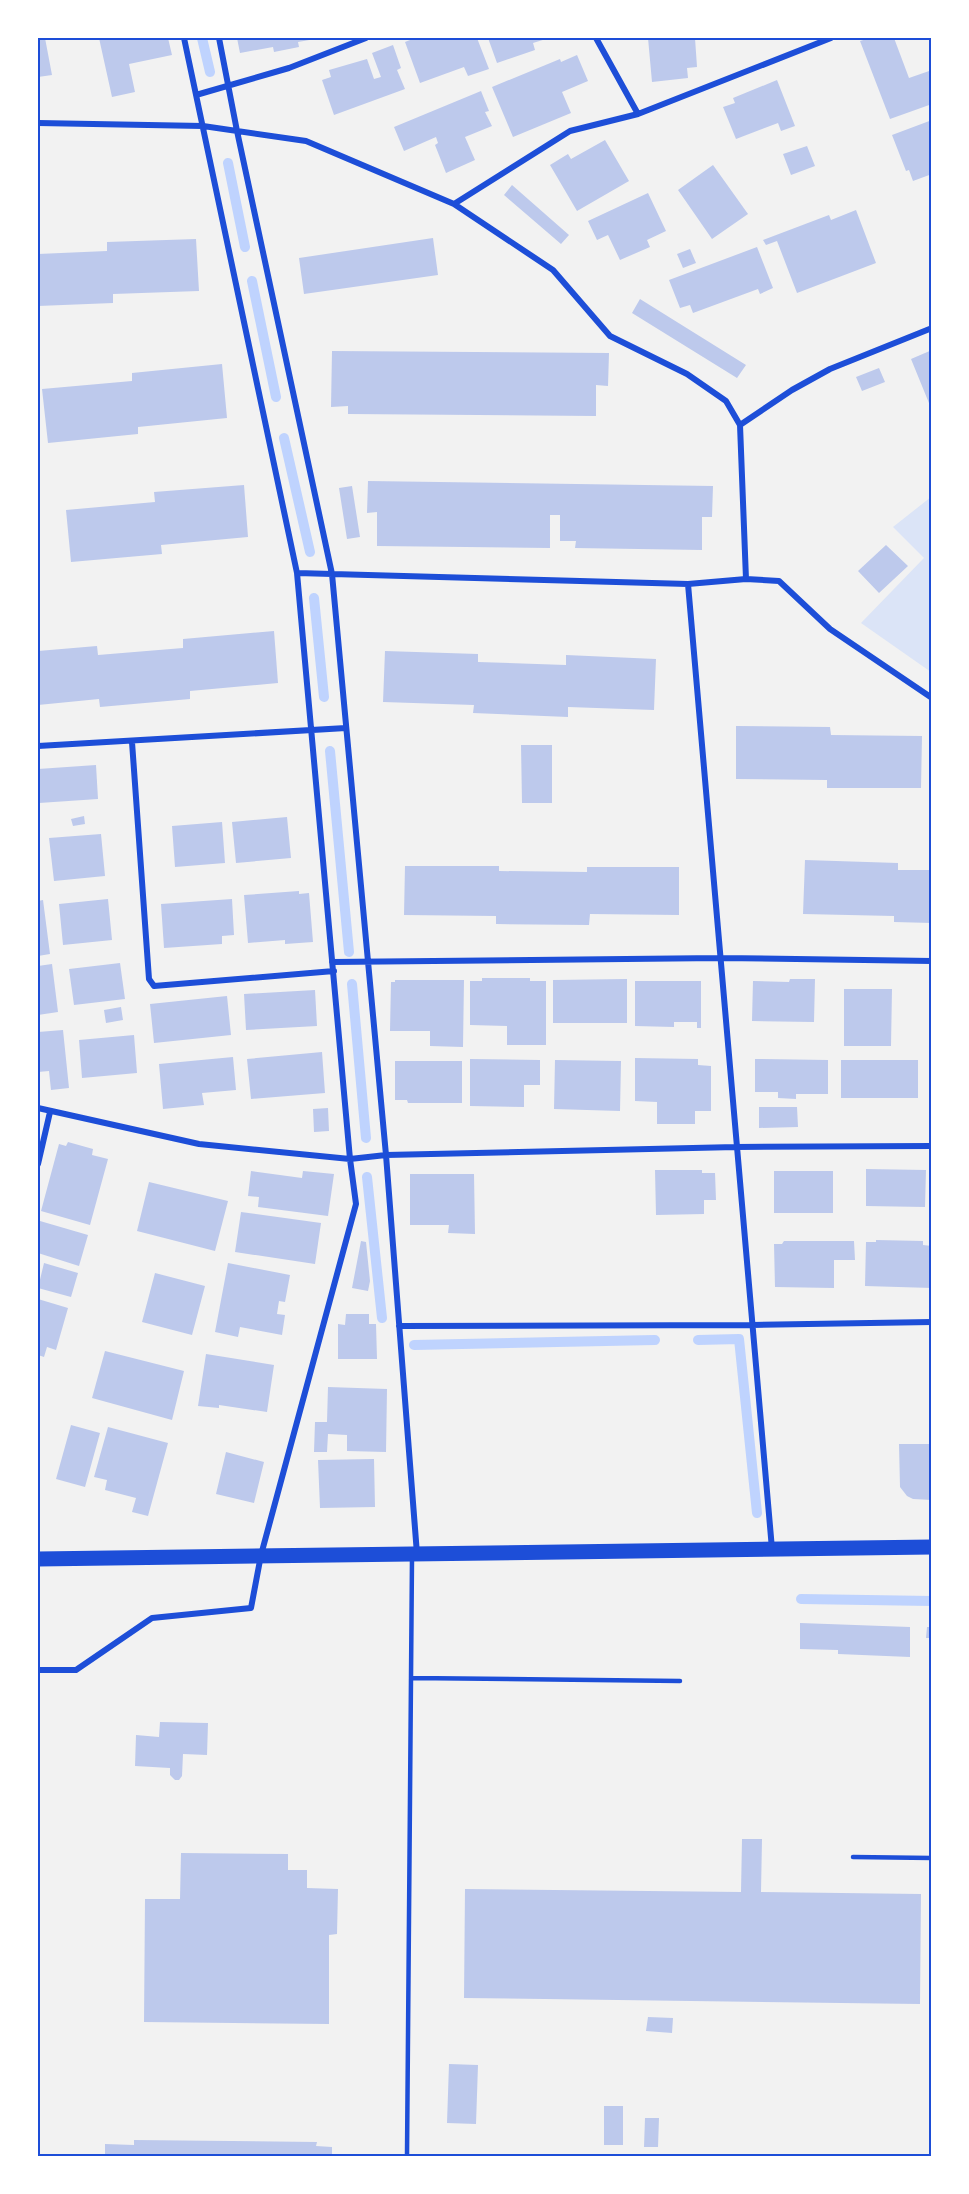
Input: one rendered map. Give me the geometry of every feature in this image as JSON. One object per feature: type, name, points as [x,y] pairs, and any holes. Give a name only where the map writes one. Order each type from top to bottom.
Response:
[{"type":"main road","points":[[38,1559],[932,1547]]},
{"type":"street","points":[[38,1670],[76,1670],[152,1618],[251,1608],[261,1556],[356,1204],[297,573],[184,38]]},
{"type":"street","points":[[219,38],[332,574],[386,1155],[415,1555]]},
{"type":"street","points":[[196,95],[289,68],[366,38]]},
{"type":"street","points":[[596,38],[638,114]]},
{"type":"street","points":[[454,204],[570,131],[638,114],[831,38]]},
{"type":"street","points":[[38,123],[203,126],[306,141],[454,204],[553,270],[610,336],[687,374],[726,401],[740,425],[746,579]]},
{"type":"street","points":[[740,425],[792,390],[830,369],[932,328]]},
{"type":"street","points":[[297,573],[688,584],[746,579],[779,581],[830,629],[932,698]]},
{"type":"street","points":[[688,584],[772,1549]]},
{"type":"street","points":[[38,746],[346,728]]},
{"type":"street","points":[[132,742],[149,980],[154,986],[333,971]]},
{"type":"street","points":[[332,962],[720,958],[932,961]]},
{"type":"street","points":[[38,1108],[199,1144],[350,1159],[386,1155],[736,1147],[932,1146]]},
{"type":"street","points":[[38,1164],[50,1112]]},
{"type":"street","points":[[399,1326],[932,1322]]},
{"type":"lane","points":[[406,2157],[411,1678],[415,1555]]},
{"type":"lane","points":[[411,1678],[680,1681]]},
{"type":"lane","points":[[852,1857],[932,1858]]},
{"type":"shaded area","points":[[931,497],[931,672],[861,623],[924,558],[893,527]]},
{"type":"building","points":[[38,38],[45,38],[52,75],[38,77]]},
{"type":"building","points":[[99,38],[168,38],[172,55],[129,64],[135,92],[112,97]]},
{"type":"building","points":[[237,38],[315,39],[298,42],[299,47],[274,52],[273,47],[240,53]]},
{"type":"building","points":[[415,38],[477,38],[489,69],[468,76],[464,67],[420,83],[405,42]]},
{"type":"building","points":[[488,38],[549,38],[533,43],[535,50],[497,63]]},
{"type":"building","points":[[648,38],[695,38],[697,67],[687,68],[688,78],[652,82]]},
{"type":"building","points":[[870,38],[894,38],[909,78],[932,70],[932,104],[890,119],[860,41]]},
{"type":"building","points":[[393,45],[401,68],[397,70],[405,89],[334,115],[322,80],[331,77],[329,70],[367,59],[374,79],[381,77],[372,53]]},
{"type":"building","points":[[577,55],[588,81],[562,92],[571,113],[513,137],[492,87],[560,59],[561,62]]},
{"type":"building","points":[[777,80],[795,126],[781,131],[778,123],[736,139],[723,107],[735,103],[733,98]]},
{"type":"building","points":[[481,91],[489,111],[485,112],[492,126],[465,137],[475,160],[446,173],[435,145],[438,143],[436,137],[404,151],[394,127]]},
{"type":"building","points":[[932,120],[932,174],[913,181],[909,170],[906,171],[892,135]]},
{"type":"building","points":[[605,140],[629,181],[577,211],[550,165],[568,154],[571,159]]},
{"type":"building","points":[[807,146],[815,166],[791,175],[783,154]]},
{"type":"building","points":[[713,165],[748,214],[712,239],[678,190]]},
{"type":"building","points":[[512,185],[569,235],[561,244],[504,195]]},
{"type":"building","points":[[648,193],[666,231],[647,240],[650,247],[620,260],[608,235],[597,240],[588,221]]},
{"type":"building","points":[[856,210],[876,263],[797,293],[777,241],[766,245],[763,240],[829,215],[831,220]]},
{"type":"building","points":[[433,238],[438,275],[304,294],[299,258]]},
{"type":"building","points":[[196,239],[199,291],[113,294],[113,303],[38,306],[38,254],[107,251],[107,242]]},
{"type":"building","points":[[757,247],[773,288],[760,294],[758,289],[693,313],[690,305],[680,308],[669,280]]},
{"type":"building","points":[[690,249],[696,263],[683,268],[677,254]]},
{"type":"building","points":[[640,299],[746,365],[737,378],[632,313]]},
{"type":"building","points":[[932,350],[932,408],[931,408],[911,359]]},
{"type":"building","points":[[332,351],[609,353],[608,386],[596,385],[596,416],[348,414],[348,406],[331,407]]},
{"type":"building","points":[[222,364],[227,418],[138,427],[138,434],[48,443],[42,389],[132,381],[132,373]]},
{"type":"building","points":[[879,368],[885,382],[862,391],[856,377]]},
{"type":"building","points":[[368,481],[713,486],[712,517],[702,517],[702,550],[575,548],[576,541],[560,541],[560,515],[550,515],[550,548],[377,546],[377,512],[367,513]]},
{"type":"building","points":[[244,485],[248,537],[161,545],[162,554],[71,562],[66,510],[155,502],[154,492]]},
{"type":"building","points":[[352,486],[360,537],[347,539],[339,488]]},
{"type":"building","points":[[886,545],[908,566],[879,593],[858,571]]},
{"type":"building","points":[[274,631],[278,683],[190,691],[190,699],[100,707],[99,699],[38,705],[38,651],[97,646],[98,655],[183,648],[183,639]]},
{"type":"building","points":[[385,651],[478,654],[478,662],[566,665],[566,655],[656,659],[654,710],[568,707],[568,717],[473,713],[474,705],[383,702]]},
{"type":"building","points":[[736,726],[830,727],[831,735],[922,736],[921,788],[827,788],[827,780],[736,779]]},
{"type":"building","points":[[521,745],[552,745],[552,803],[522,803]]},
{"type":"building","points":[[96,765],[98,799],[39,803],[38,769]]},
{"type":"building","points":[[84,816],[85,824],[73,826],[71,819]]},
{"type":"building","points":[[287,817],[291,858],[236,863],[232,822]]},
{"type":"building","points":[[222,822],[225,863],[175,867],[172,826]]},
{"type":"building","points":[[101,834],[105,876],[54,881],[49,838]]},
{"type":"building","points":[[805,860],[898,863],[898,870],[932,870],[932,923],[894,922],[894,916],[803,914]]},
{"type":"building","points":[[405,866],[499,866],[499,871],[587,872],[587,867],[679,867],[679,915],[590,914],[589,925],[496,924],[496,916],[404,915]]},
{"type":"building","points":[[299,891],[299,894],[309,893],[313,942],[285,944],[285,940],[248,943],[244,895]]},
{"type":"building","points":[[108,899],[112,940],[63,945],[59,904]]},
{"type":"building","points":[[232,899],[234,935],[222,936],[222,944],[164,948],[161,904]]},
{"type":"building","points":[[43,900],[50,954],[38,956],[38,901]]},
{"type":"building","points":[[120,963],[125,999],[74,1005],[69,969]]},
{"type":"building","points":[[52,964],[58,1012],[38,1015],[38,966]]},
{"type":"building","points":[[482,978],[530,978],[530,981],[546,981],[546,1045],[507,1045],[507,1026],[470,1025],[470,981],[482,981]]},
{"type":"building","points":[[627,979],[627,1023],[553,1023],[553,980]]},
{"type":"building","points":[[790,979],[815,979],[814,1022],[752,1021],[753,981],[789,982]]},
{"type":"building","points":[[395,980],[464,980],[463,1047],[430,1046],[430,1031],[390,1031],[391,982]]},
{"type":"building","points":[[635,981],[701,981],[701,1028],[697,1028],[697,1022],[674,1022],[674,1027],[635,1026]]},
{"type":"building","points":[[844,989],[892,989],[891,1046],[844,1046]]},
{"type":"building","points":[[315,990],[317,1026],[246,1030],[244,994]]},
{"type":"building","points":[[227,996],[231,1035],[154,1043],[150,1004]]},
{"type":"building","points":[[121,1007],[123,1020],[106,1023],[104,1010]]},
{"type":"building","points":[[63,1030],[69,1088],[51,1090],[49,1071],[38,1072],[38,1032]]},
{"type":"building","points":[[134,1035],[137,1073],[82,1078],[79,1040]]},
{"type":"building","points":[[322,1052],[325,1093],[251,1099],[247,1059]]},
{"type":"building","points":[[233,1057],[236,1090],[202,1093],[204,1105],[163,1109],[159,1064]]},
{"type":"building","points":[[635,1058],[698,1059],[698,1065],[711,1066],[711,1111],[695,1111],[695,1124],[657,1124],[657,1102],[635,1101]]},
{"type":"building","points":[[470,1059],[540,1060],[540,1085],[524,1085],[524,1107],[470,1106]]},
{"type":"building","points":[[755,1059],[828,1060],[828,1094],[796,1094],[796,1099],[778,1098],[778,1092],[755,1092]]},
{"type":"building","points":[[555,1060],[621,1061],[620,1111],[554,1109]]},
{"type":"building","points":[[841,1060],[918,1060],[918,1098],[841,1098]]},
{"type":"building","points":[[395,1061],[462,1061],[462,1103],[408,1103],[407,1100],[395,1100]]},
{"type":"building","points":[[759,1107],[797,1107],[798,1127],[759,1128]]},
{"type":"building","points":[[328,1108],[329,1131],[314,1132],[313,1109]]},
{"type":"building","points":[[68,1142],[93,1149],[92,1155],[108,1159],[90,1225],[41,1211],[59,1144],[66,1146]]},
{"type":"building","points":[[866,1169],[926,1170],[925,1207],[866,1206]]},
{"type":"building","points":[[655,1170],[702,1170],[702,1173],[715,1173],[716,1200],[704,1200],[704,1214],[656,1215]]},
{"type":"building","points":[[251,1171],[302,1178],[303,1171],[334,1174],[328,1216],[258,1207],[259,1197],[248,1196]]},
{"type":"building","points":[[774,1171],[833,1171],[833,1213],[774,1213]]},
{"type":"building","points":[[410,1174],[474,1174],[475,1234],[448,1233],[449,1225],[410,1225]]},
{"type":"building","points":[[149,1182],[228,1201],[215,1251],[137,1231]]},
{"type":"building","points":[[241,1212],[321,1223],[315,1264],[235,1252]]},
{"type":"building","points":[[40,1221],[88,1235],[79,1266],[38,1253]]},
{"type":"building","points":[[876,1240],[923,1241],[923,1245],[932,1246],[932,1288],[865,1286],[866,1242],[876,1242]]},
{"type":"building","points":[[361,1241],[366,1242],[370,1281],[368,1291],[352,1288]]},
{"type":"building","points":[[784,1241],[854,1241],[855,1260],[834,1260],[834,1288],[775,1287],[774,1244],[782,1244]]},
{"type":"building","points":[[44,1263],[78,1273],[71,1297],[38,1288]]},
{"type":"building","points":[[228,1263],[290,1275],[285,1302],[279,1301],[277,1314],[285,1315],[282,1335],[240,1327],[238,1337],[215,1332]]},
{"type":"building","points":[[155,1273],[205,1286],[192,1335],[142,1322]]},
{"type":"building","points":[[38,1299],[68,1308],[56,1350],[47,1347],[44,1357],[38,1355]]},
{"type":"building","points":[[346,1314],[369,1314],[369,1324],[376,1324],[377,1359],[338,1359],[338,1324],[345,1325]]},
{"type":"building","points":[[105,1351],[184,1371],[172,1420],[92,1398]]},
{"type":"building","points":[[206,1354],[274,1365],[267,1412],[219,1405],[219,1408],[198,1406]]},
{"type":"building","points":[[328,1387],[387,1389],[386,1452],[347,1451],[347,1435],[328,1434],[327,1452],[314,1452],[315,1422],[327,1422]]},
{"type":"building","points":[[71,1425],[100,1433],[85,1487],[56,1479]]},
{"type":"building","points":[[108,1427],[168,1443],[148,1516],[132,1512],[136,1498],[105,1490],[107,1480],[94,1477]]},
{"type":"building","points":[[899,1444],[932,1444],[932,1500],[913,1499],[907,1496],[900,1487]]},
{"type":"building","points":[[226,1452],[264,1462],[254,1503],[216,1494]]},
{"type":"building","points":[[374,1459],[375,1507],[320,1508],[318,1460]]},
{"type":"building","points":[[800,1623],[910,1627],[910,1657],[838,1654],[838,1650],[800,1649]]},
{"type":"building","points":[[927,1627],[932,1627],[932,1638],[926,1638]]},
{"type":"building","points":[[160,1722],[208,1723],[207,1755],[183,1754],[182,1776],[179,1780],[175,1780],[170,1775],[170,1768],[135,1766],[136,1735],[159,1737]]},
{"type":"building","points":[[742,1839],[762,1839],[761,1892],[921,1894],[920,2004],[464,1998],[465,1889],[741,1892]]},
{"type":"building","points":[[181,1853],[288,1854],[288,1870],[307,1870],[307,1888],[338,1889],[337,1934],[329,1935],[329,2024],[144,2022],[145,1899],[180,1899]]},
{"type":"building","points":[[648,2017],[673,2018],[672,2033],[646,2031]]},
{"type":"building","points":[[449,2064],[478,2065],[476,2124],[447,2123]]},
{"type":"building","points":[[604,2106],[623,2106],[623,2145],[604,2145]]},
{"type":"building","points":[[645,2118],[659,2118],[658,2147],[644,2147]]},
{"type":"building","points":[[134,2140],[317,2142],[316,2146],[332,2147],[332,2156],[105,2156],[105,2144],[134,2145]]},
{"type":"waterway","points":[[202,38],[210,72]]},
{"type":"waterway","points":[[228,163],[245,247]]},
{"type":"waterway","points":[[252,281],[276,397]]},
{"type":"waterway","points":[[284,438],[310,552]]},
{"type":"waterway","points":[[314,598],[324,697]]},
{"type":"waterway","points":[[330,751],[349,952]]},
{"type":"waterway","points":[[352,984],[366,1138]]},
{"type":"waterway","points":[[367,1177],[382,1318]]},
{"type":"waterway","points":[[698,1340],[739,1339],[757,1513]]},
{"type":"waterway","points":[[414,1345],[655,1340]]},
{"type":"waterway","points":[[801,1599],[932,1601]]}]
